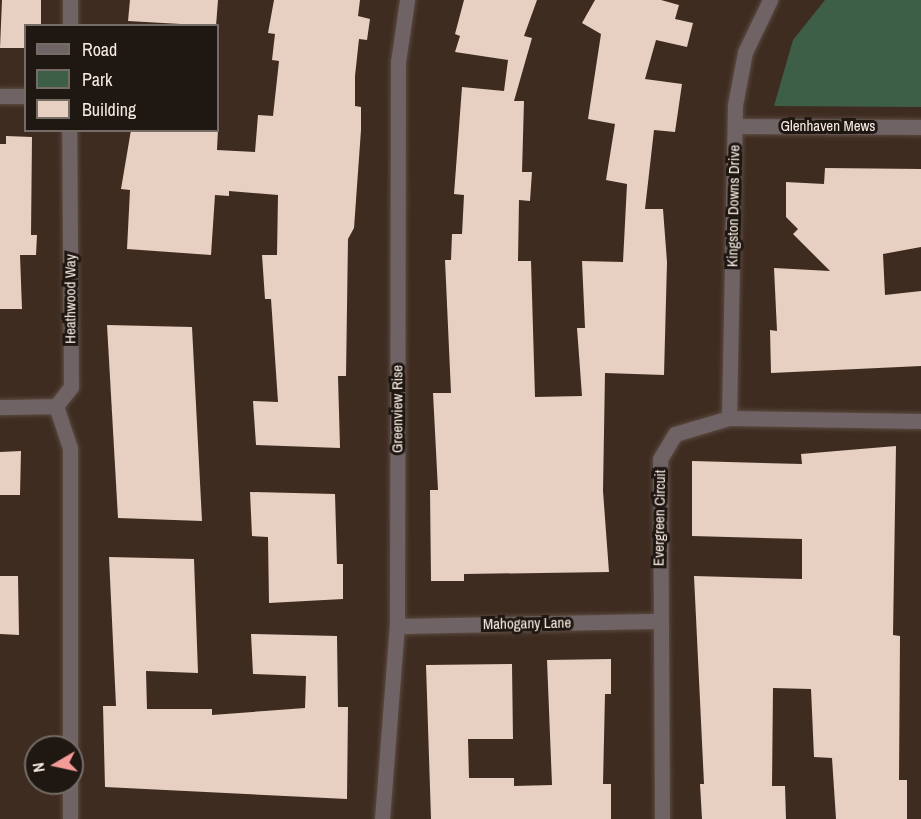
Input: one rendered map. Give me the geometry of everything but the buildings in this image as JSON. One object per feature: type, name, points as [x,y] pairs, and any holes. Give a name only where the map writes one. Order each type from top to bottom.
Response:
[{"type":"street","points":[[70,0],[70,24]]},
{"type":"street","name":"Greenview Rise","points":[[382,819],[397,626],[398,62],[407,0]]},
{"type":"street","name":"Kingston Downs Drive","points":[[729,418],[735,126],[744,52],[764,2]]},
{"type":"street","points":[[0,96],[24,96]]},
{"type":"street","name":"Glenhaven Mews","points":[[735,126],[921,127]]},
{"type":"street","name":"Heathwood Way","points":[[56,406],[71,387],[69,132]]},
{"type":"street","points":[[0,407],[56,406],[70,448],[70,735]]},
{"type":"street","name":"Evergreen Circuit","points":[[662,819],[657,621],[660,459],[675,434],[729,418],[921,421]]},
{"type":"street","name":"Mahogany Lane","points":[[397,626],[657,621]]},
{"type":"street","points":[[70,795],[70,819]]},
{"type":"green space","points":[[825,0],[921,0],[921,107],[774,106],[793,40]]}]
